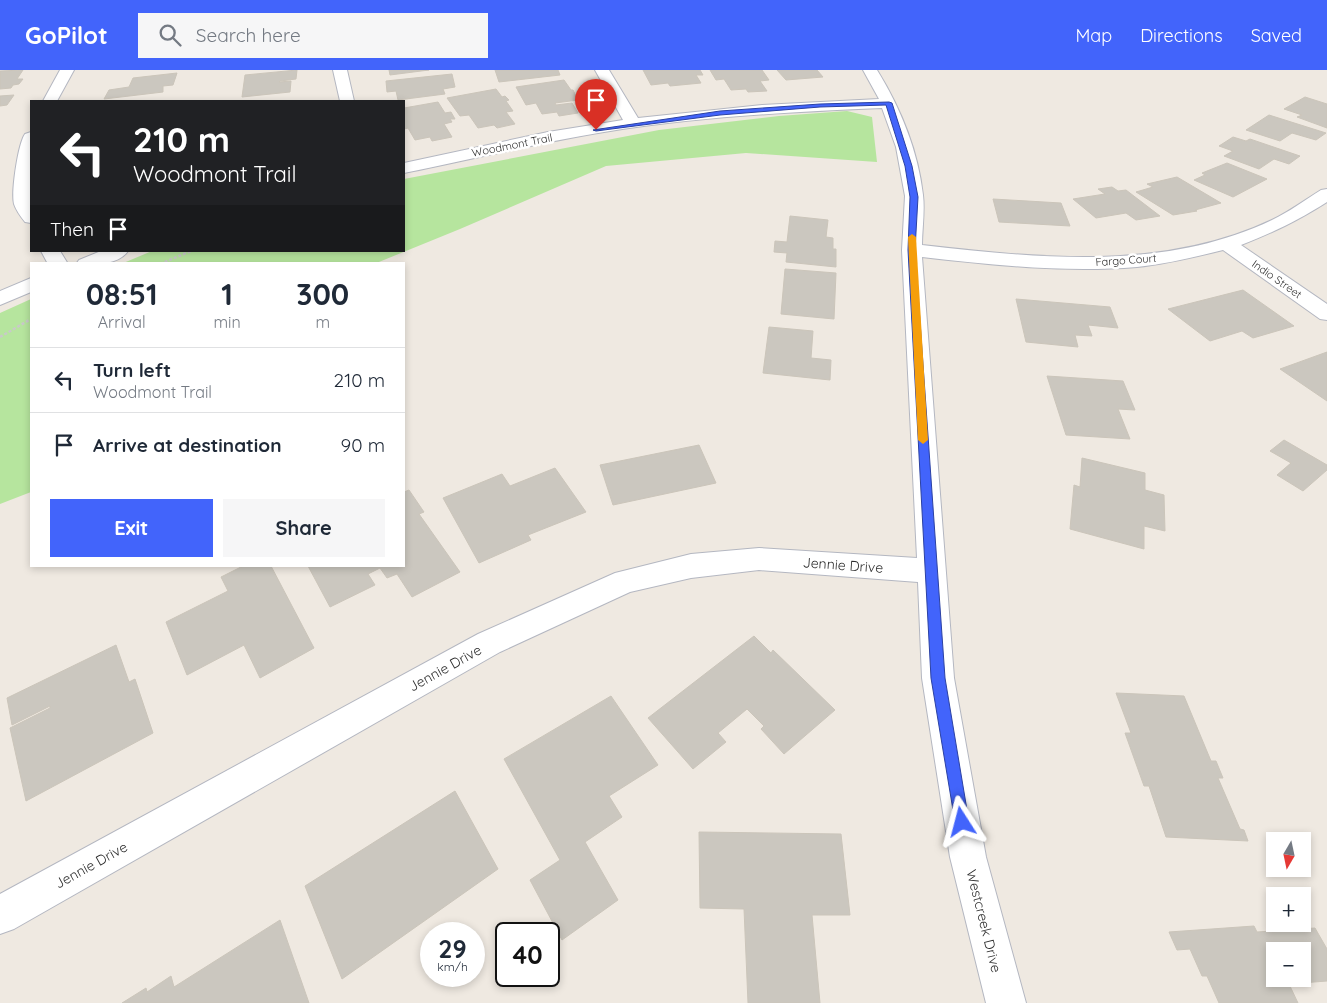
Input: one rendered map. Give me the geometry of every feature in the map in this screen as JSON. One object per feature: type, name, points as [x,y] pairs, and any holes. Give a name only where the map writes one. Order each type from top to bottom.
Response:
[{"type":"street","points":[[51,100],[67,70]]},
{"type":"street","points":[[340,70],[347,100]]},
{"type":"street","points":[[602,70],[633,123]]},
{"type":"street","name":"Westcreek Drive","points":[[870,70],[883,88],[889,103],[908,166],[914,197],[912,250],[938,678],[968,857],[1006,1003]]},
{"type":"street","name":"Woodmont Trail","points":[[405,168],[489,149],[633,123],[720,113],[889,103]]},
{"type":"street","points":[[30,141],[26,158],[23,204],[30,216]]},
{"type":"street","name":"Fargo Court","points":[[912,250],[1046,264],[1119,263],[1175,256],[1227,244],[1273,226],[1327,194]]},
{"type":"street","name":"Indio Street","points":[[1227,244],[1327,314]]},
{"type":"street","points":[[91,262],[116,252]]},
{"type":"street","points":[[0,299],[30,284]]},
{"type":"street","name":"Jennie Drive","points":[[0,915],[489,643],[625,581],[691,566],[759,559],[931,571]]},
{"type":"path","points":[[165,262],[189,252]]},
{"type":"path","points":[[0,337],[30,320]]},
{"type":"green space","points":[[847,111],[872,117],[877,162],[746,153],[606,166],[405,251],[405,179],[659,130],[779,116]]},
{"type":"green space","points":[[150,252],[403,252],[379,262],[126,262]]},
{"type":"green space","points":[[30,299],[30,492],[0,504],[0,313]]},
{"type":"building","points":[[23,70],[17,79],[23,79],[19,84],[13,85],[11,88],[0,89],[0,71]]},
{"type":"building","points":[[297,70],[296,79],[279,82],[291,81],[290,92],[242,97],[245,75]]},
{"type":"building","points":[[389,70],[429,70],[390,75]]},
{"type":"building","points":[[495,70],[558,70],[560,75],[499,82]]},
{"type":"building","points":[[643,70],[700,70],[703,75],[696,75],[701,83],[670,86],[668,83],[651,85]]},
{"type":"building","points":[[710,70],[762,70],[769,80],[760,81],[767,91],[748,92],[746,89],[731,90],[724,79],[716,80]]},
{"type":"building","points":[[777,70],[817,70],[823,77],[786,80]]},
{"type":"building","points":[[177,73],[173,85],[163,86],[163,92],[104,99],[109,90],[129,87],[133,78]]},
{"type":"building","points":[[452,74],[455,87],[443,89],[445,94],[398,100],[396,91],[387,92],[386,81]]},
{"type":"building","points":[[564,80],[573,90],[578,100],[555,103],[556,105],[572,103],[578,113],[559,116],[557,112],[542,114],[536,103],[526,105],[516,87]]},
{"type":"building","points":[[496,89],[502,97],[505,96],[509,100],[506,101],[513,111],[506,112],[515,124],[497,128],[494,125],[478,128],[469,115],[460,116],[447,98]]},
{"type":"building","points":[[14,95],[7,105],[0,106],[0,96]]},
{"type":"building","points":[[1305,97],[1327,104],[1327,128],[1297,117],[1302,115],[1284,109]]},
{"type":"building","points":[[438,102],[445,113],[451,112],[455,119],[450,119],[452,122],[444,124],[452,137],[432,141],[430,137],[415,140],[408,128],[405,129],[405,108]]},
{"type":"building","points":[[1269,115],[1326,133],[1316,140],[1292,133],[1280,141],[1246,130]]},
{"type":"building","points":[[1233,137],[1246,141],[1250,139],[1300,156],[1289,164],[1274,159],[1259,169],[1224,156],[1233,151],[1219,146]]},
{"type":"building","points":[[1227,163],[1267,179],[1233,197],[1194,180],[1205,175],[1202,173]]},
{"type":"building","points":[[1177,177],[1221,203],[1195,210],[1197,211],[1173,215],[1136,192],[1153,187],[1147,184]]},
{"type":"building","points":[[1112,187],[1118,191],[1126,190],[1160,216],[1136,220],[1126,213],[1096,218],[1073,199],[1105,194],[1098,189]]},
{"type":"building","points":[[993,199],[1061,203],[1070,226],[999,222]]},
{"type":"building","points":[[790,216],[828,220],[826,237],[833,238],[833,249],[836,249],[836,267],[786,262],[787,253],[774,252],[775,241],[787,242]]},
{"type":"building","points":[[785,269],[836,273],[834,319],[781,314]]},
{"type":"building","points":[[1243,290],[1294,326],[1253,338],[1242,331],[1210,341],[1168,309]]},
{"type":"building","points":[[1016,299],[1110,307],[1118,328],[1088,325],[1092,336],[1075,335],[1078,347],[1026,342]]},
{"type":"building","points":[[769,327],[813,331],[811,358],[831,360],[830,380],[763,373]]},
{"type":"building","points":[[1327,352],[1327,401],[1280,369]]},
{"type":"building","points":[[1047,376],[1123,381],[1135,410],[1118,409],[1130,439],[1066,435]]},
{"type":"building","points":[[1284,440],[1327,465],[1327,470],[1303,491],[1277,475],[1291,463],[1270,451]]},
{"type":"building","points":[[699,445],[716,483],[613,505],[600,465]]},
{"type":"building","points":[[1082,458],[1145,473],[1145,490],[1164,495],[1165,531],[1144,526],[1144,549],[1070,529],[1074,485],[1080,487]]},
{"type":"building","points":[[555,468],[586,512],[528,535],[531,540],[479,563],[443,498],[502,474],[510,486]]},
{"type":"building","points":[[409,490],[424,512],[419,514],[460,572],[412,597],[397,574],[387,578],[380,568],[368,574],[375,585],[330,607],[309,567],[405,567],[405,492]]},
{"type":"building","points":[[241,567],[272,567],[314,648],[260,678],[244,645],[187,675],[166,622],[228,591],[221,577]]},
{"type":"building","points":[[754,636],[771,653],[773,650],[835,710],[784,754],[761,729],[764,726],[747,709],[718,733],[726,742],[693,769],[648,718]]},
{"type":"building","points":[[116,645],[129,682],[135,679],[153,733],[26,801],[10,728],[50,708],[50,706],[12,725],[7,698]]},
{"type":"building","points":[[1116,693],[1184,696],[1211,761],[1216,761],[1223,778],[1218,778],[1240,829],[1244,830],[1248,841],[1166,837],[1149,786],[1144,786],[1125,733],[1131,733]]},
{"type":"building","points":[[611,696],[658,765],[609,796],[622,817],[585,842],[618,900],[562,940],[560,936],[560,922],[552,922],[530,880],[560,860],[504,759]]},
{"type":"building","points":[[455,791],[498,869],[423,922],[420,922],[420,924],[342,979],[305,886]]},
{"type":"building","points":[[699,832],[841,834],[850,915],[812,915],[820,1003],[748,1003],[744,909],[700,908]]},
{"type":"building","points":[[280,920],[309,1003],[122,1003],[146,988],[147,992],[171,976],[174,987]]},
{"type":"building","points":[[1254,926],[1257,932],[1311,932],[1311,928],[1315,928],[1327,949],[1327,981],[1311,982],[1311,942],[1266,942],[1266,987],[1290,987],[1298,1003],[1219,1003],[1207,976],[1202,976],[1190,949],[1177,950],[1169,932]]},
{"type":"slow traffic","points":[[912,237],[923,440]]},
{"type":"route","points":[[596,130],[633,123],[720,113],[889,103],[908,166],[914,197],[912,250],[938,678],[962,822]]}]
